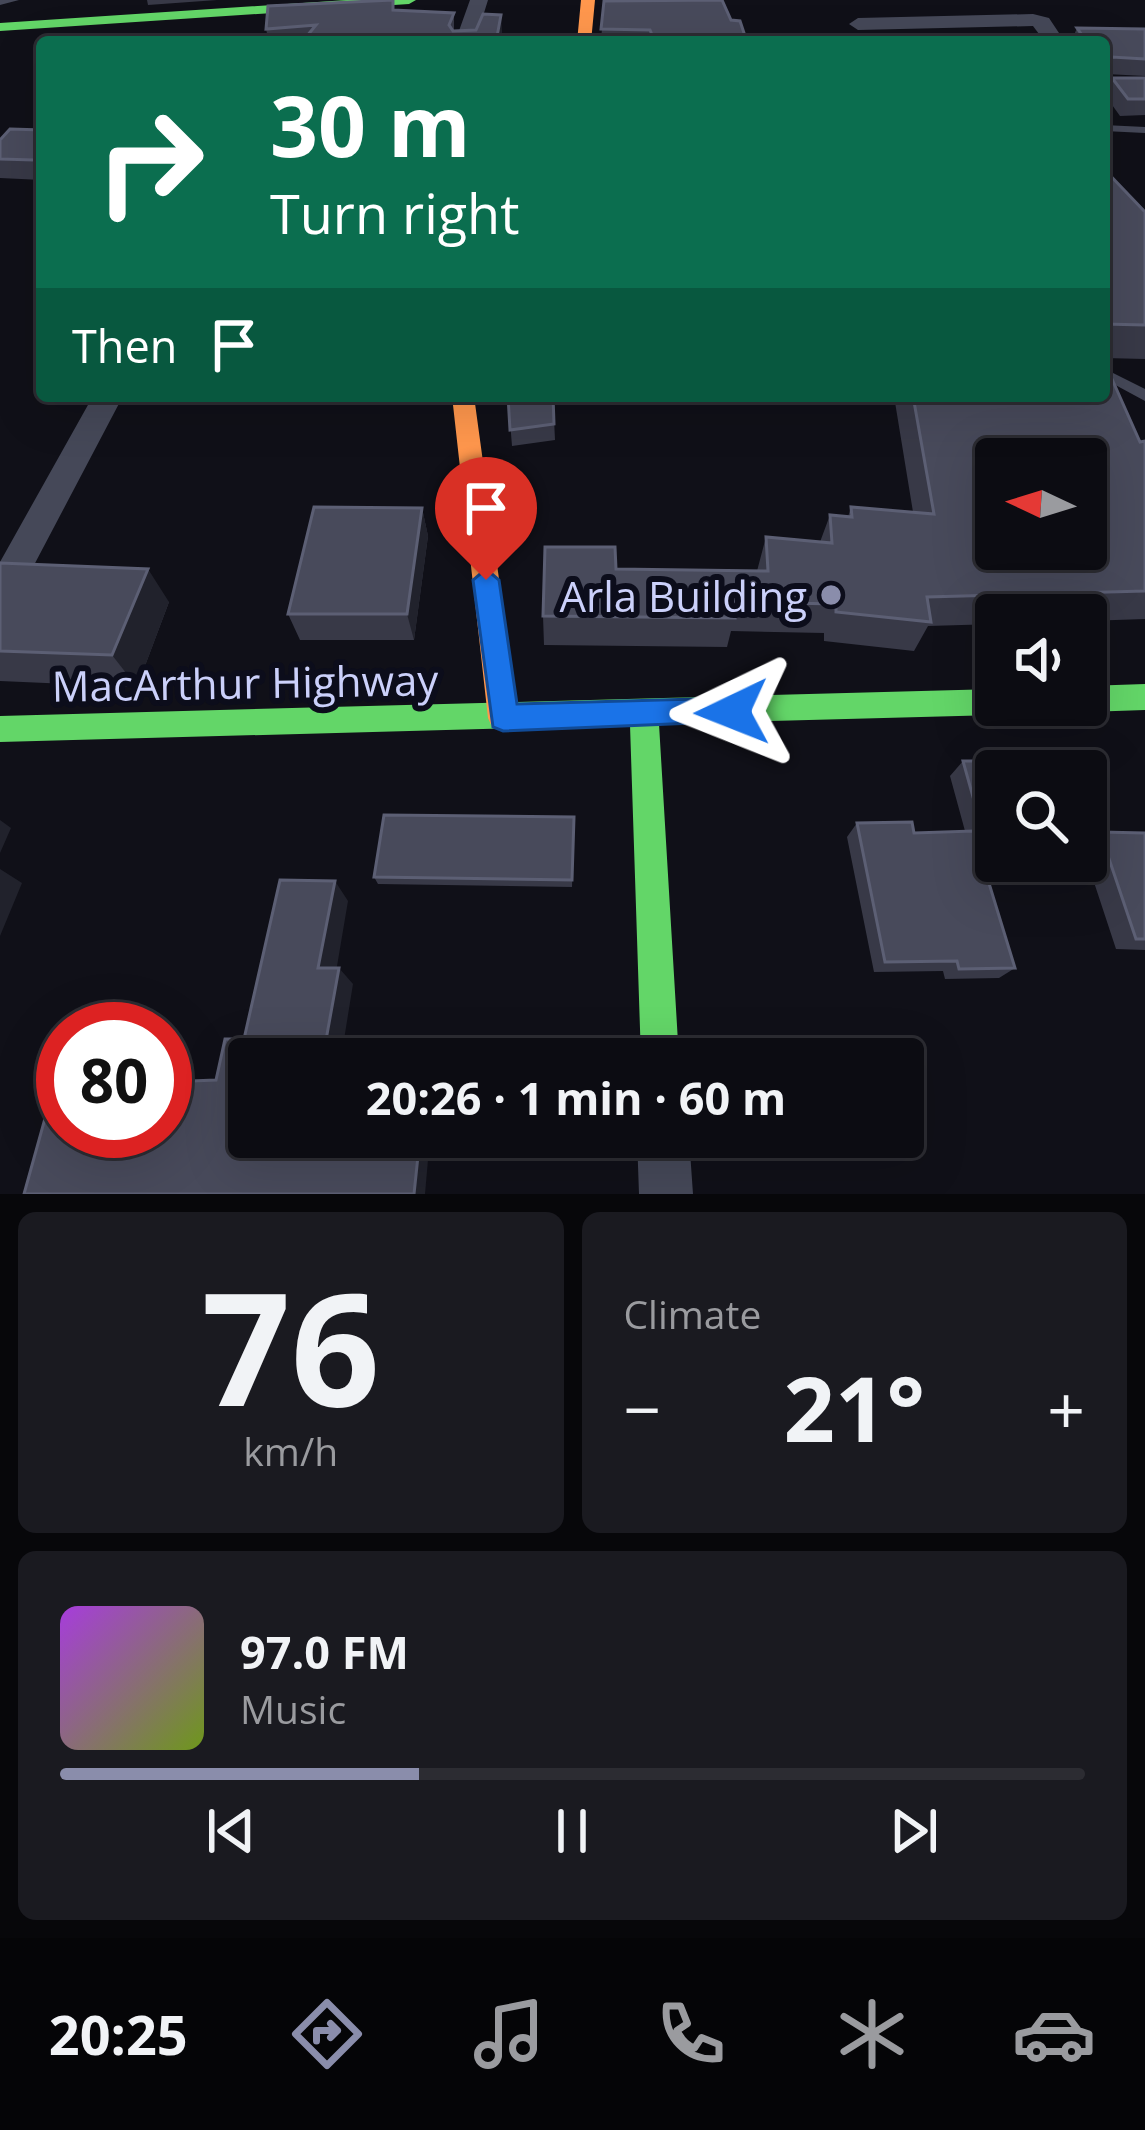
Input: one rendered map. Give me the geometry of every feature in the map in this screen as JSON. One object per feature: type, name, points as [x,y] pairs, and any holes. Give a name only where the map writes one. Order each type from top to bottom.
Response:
[{"type":"main road","points":[[0,27],[409,0]]},
{"type":"main road","points":[[585,36],[588,0]]},
{"type":"main road","points":[[464,402],[503,718]]},
{"type":"main road","points":[[1107,698],[1145,697]]},
{"type":"main road","name":"MacArthur Highway","points":[[0,730],[975,703]]},
{"type":"main road","points":[[644,715],[658,1038]]},
{"type":"street","points":[[0,0],[10,0]]},
{"type":"street","points":[[467,36],[479,0]]},
{"type":"street","points":[[858,24],[1034,20],[1042,22],[1051,36]]},
{"type":"street","points":[[1110,84],[1145,86]]},
{"type":"street","points":[[0,595],[105,402]]},
{"type":"street","points":[[664,1158],[666,1194]]},
{"type":"lane","points":[[1110,128],[1145,130]]},
{"type":"lane","points":[[1114,378],[1145,396]]},
{"type":"building","points":[[393,0],[393,10],[454,13],[449,25],[453,31],[476,30],[483,14],[501,15],[497,36],[307,36],[316,25],[266,29],[268,6]]},
{"type":"building","points":[[722,0],[731,20],[740,21],[745,36],[652,36],[650,30],[601,29],[604,1]]},
{"type":"building","points":[[1077,28],[1145,29],[1145,59],[1112,57],[1110,63],[1110,36],[1083,36]]},
{"type":"building","points":[[1112,78],[1145,78],[1145,99],[1128,99]]},
{"type":"building","points":[[10,129],[36,130],[36,158],[0,159],[0,140]]},
{"type":"building","points":[[1110,175],[1145,212],[1145,325],[1110,324]]},
{"type":"building","points":[[1110,374],[1140,442],[1145,441],[1145,591],[927,597],[931,622],[836,612],[836,604],[733,602],[735,618],[543,616],[545,547],[615,547],[616,569],[768,571],[766,537],[832,543],[830,515],[852,517],[851,507],[934,514],[914,402],[1110,402]]},
{"type":"building","points":[[508,402],[553,402],[554,424],[510,430]]},
{"type":"building","points":[[314,507],[422,508],[407,614],[288,614]]},
{"type":"building","points":[[0,563],[148,569],[112,655],[0,651]]},
{"type":"building","points":[[963,761],[975,761],[975,804]]},
{"type":"building","points":[[384,815],[574,817],[572,880],[374,877]]},
{"type":"building","points":[[912,822],[914,833],[973,831],[975,882],[989,882],[1015,968],[959,969],[957,961],[885,962],[857,823]]},
{"type":"building","points":[[1107,832],[1145,833],[1145,939],[1136,939],[1107,853]]},
{"type":"building","points":[[280,880],[335,881],[318,968],[339,968],[326,1038],[244,1038]]},
{"type":"building","points":[[225,1039],[228,1158],[418,1158],[414,1194],[24,1194],[36,1151],[36,1158],[192,1158],[192,1081],[216,1080]]},
{"type":"traffic: fast","points":[[0,27],[409,0]]},
{"type":"traffic: fast","points":[[1107,698],[1145,697]]},
{"type":"traffic: fast","points":[[0,729],[975,703]]},
{"type":"traffic: fast","points":[[644,715],[659,1038]]},
{"type":"traffic: slow","points":[[585,36],[588,0]]},
{"type":"traffic: slow","points":[[464,402],[503,718]]},
{"type":"place","name":"Arla Building","points":[[831,595]]},
{"type":"route","points":[[486,580],[503,718],[732,712]]}]
